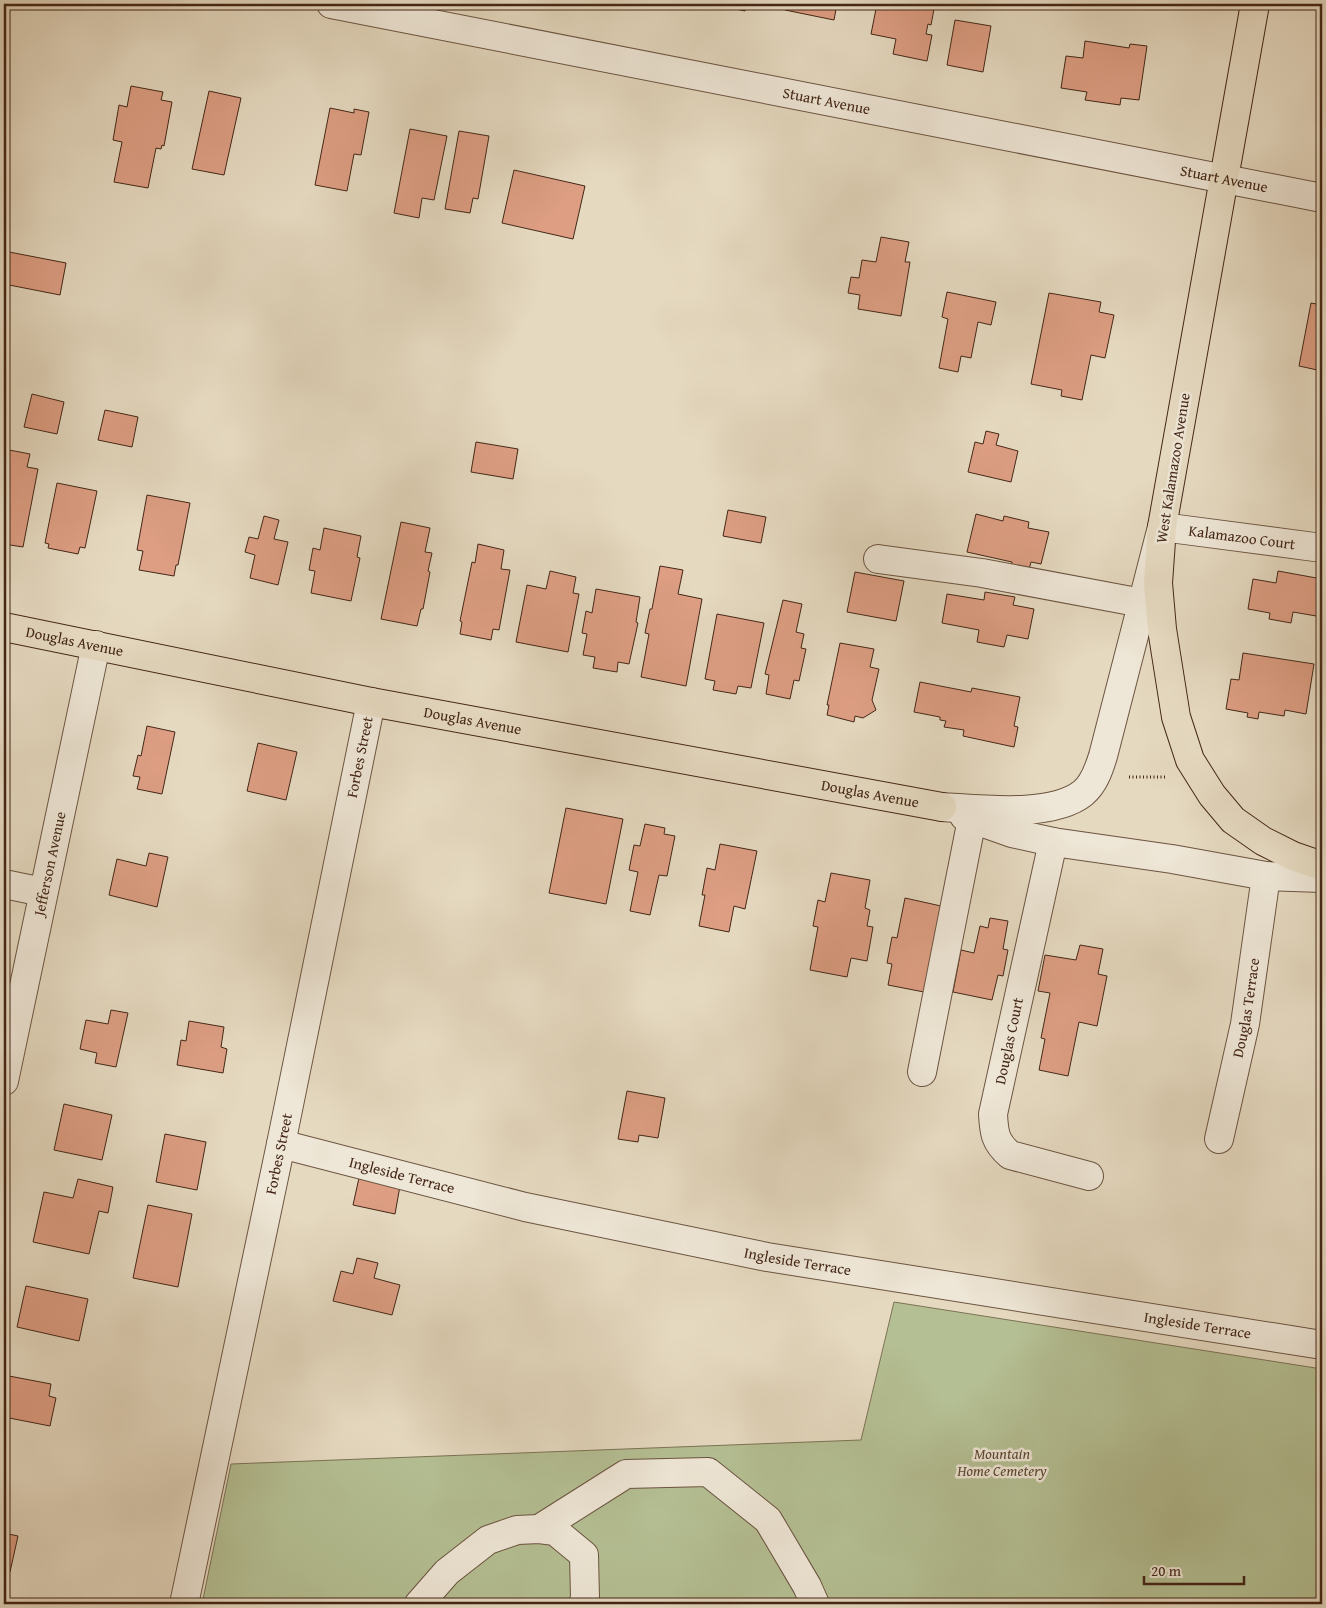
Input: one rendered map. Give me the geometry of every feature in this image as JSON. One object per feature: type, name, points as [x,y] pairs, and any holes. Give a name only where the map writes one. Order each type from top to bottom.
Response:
[{"type":"main road","name":"West Kalamazoo Avenue","points":[[1255,4],[1162,527],[1158,583],[1162,630],[1176,717],[1190,760],[1212,795],[1233,820],[1263,842],[1293,856],[1322,866]]},
{"type":"main road","name":"Douglas Avenue","points":[[4,627],[370,702],[942,807]]},
{"type":"street","name":"Stuart Avenue","points":[[331,4],[1322,198]]},
{"type":"street","name":"Kalamazoo Court","points":[[1162,527],[1322,548]]},
{"type":"street","name":"Douglas Avenue","points":[[942,807],[1023,810],[1053,807],[1083,793],[1096,777],[1162,527]]},
{"type":"street","points":[[878,559],[982,573],[1142,603]]},
{"type":"street","name":"Jefferson Avenue","points":[[4,1081],[96,645]]},
{"type":"street","name":"Forbes Street","points":[[184,1604],[281,1144],[370,702]]},
{"type":"street","name":"Douglas Avenue","points":[[942,807],[1012,833],[1054,842],[1172,859],[1266,876],[1322,878]]},
{"type":"street","points":[[922,1072],[972,819]]},
{"type":"street","name":"Douglas Court","points":[[1054,842],[993,1114],[994,1133],[1001,1147],[1010,1155],[1089,1176]]},
{"type":"street","name":"Douglas Terrace","points":[[1219,1139],[1245,1024],[1266,876]]},
{"type":"street","points":[[4,884],[44,892]]},
{"type":"street","name":"Ingleside Terrace","points":[[281,1144],[524,1206],[766,1257],[1322,1345]]},
{"type":"street","points":[[539,1529],[626,1474],[708,1472],[768,1520],[807,1586],[815,1604]]},
{"type":"street","points":[[419,1604],[447,1572],[488,1540],[518,1530],[539,1529],[555,1531],[584,1555],[585,1598],[583,1604]]},
{"type":"path","points":[[1123,777],[1166,777]]},
{"type":"green space","name":"Mountain Home Cemetery","points":[[894,1302],[1322,1369],[1322,1604],[202,1604],[231,1464],[861,1440]]},
{"type":"building","points":[[711,4],[747,4],[745,11]]},
{"type":"building","points":[[786,4],[837,4],[834,20],[785,10]]},
{"type":"building","points":[[877,4],[935,4],[931,25],[928,24],[926,34],[932,35],[927,61],[893,54],[896,39],[871,34]]},
{"type":"building","points":[[955,20],[991,26],[983,72],[947,65]]},
{"type":"building","points":[[1085,41],[1129,48],[1130,44],[1147,46],[1139,100],[1121,98],[1120,105],[1085,100],[1087,92],[1061,88],[1066,56],[1083,58]]},
{"type":"building","points":[[131,86],[163,92],[161,100],[172,102],[164,146],[162,145],[161,149],[156,148],[148,188],[114,182],[122,142],[113,140],[119,105],[127,107]]},
{"type":"building","points":[[209,91],[241,98],[224,175],[192,169]]},
{"type":"building","points":[[330,108],[354,113],[354,109],[369,112],[361,155],[354,154],[347,191],[315,185]]},
{"type":"building","points":[[410,129],[447,136],[434,200],[422,198],[419,218],[394,213]]},
{"type":"building","points":[[459,131],[489,136],[478,199],[473,198],[470,213],[445,209]]},
{"type":"building","points":[[514,170],[585,186],[573,239],[502,223]]},
{"type":"building","points":[[881,237],[909,242],[905,262],[910,262],[901,316],[858,309],[860,295],[848,293],[851,277],[859,278],[862,260],[876,262]]},
{"type":"building","points":[[4,251],[66,263],[60,295],[4,284]]},
{"type":"building","points":[[947,292],[996,302],[991,325],[978,322],[971,358],[961,356],[958,372],[939,368],[948,319],[942,317]]},
{"type":"building","points":[[1049,293],[1101,302],[1099,312],[1114,315],[1105,358],[1091,355],[1082,400],[1061,396],[1062,390],[1031,384]]},
{"type":"building","points":[[1311,303],[1322,305],[1322,371],[1299,366]]},
{"type":"building","points":[[32,394],[64,402],[57,434],[24,427]]},
{"type":"building","points":[[105,410],[138,417],[132,447],[98,440]]},
{"type":"building","points":[[986,431],[999,434],[996,445],[1018,451],[1011,482],[968,472],[975,442],[983,444]]},
{"type":"building","points":[[476,442],[518,449],[513,479],[471,472]]},
{"type":"building","points":[[4,449],[30,454],[27,467],[38,469],[23,547],[4,544]]},
{"type":"building","points":[[57,483],[97,491],[85,548],[80,547],[78,554],[48,548],[49,544],[45,543]]},
{"type":"building","points":[[147,495],[190,503],[178,565],[176,565],[174,576],[139,570],[143,551],[137,550]]},
{"type":"building","points":[[728,510],[766,517],[761,543],[723,536]]},
{"type":"building","points":[[976,514],[1003,521],[1004,516],[1029,522],[1028,528],[1049,532],[1041,564],[1031,562],[1028,573],[1011,569],[1012,562],[967,552]]},
{"type":"building","points":[[264,516],[279,520],[274,539],[288,542],[278,585],[250,578],[255,555],[245,552],[249,537],[258,539]]},
{"type":"building","points":[[401,522],[430,528],[425,552],[432,553],[428,571],[430,572],[423,609],[421,609],[417,626],[381,619]]},
{"type":"building","points":[[324,528],[361,536],[357,557],[360,558],[351,601],[311,593],[315,571],[309,570],[313,548],[320,550]]},
{"type":"building","points":[[478,544],[504,550],[501,569],[510,570],[499,630],[493,629],[491,640],[460,634],[462,622],[460,621],[472,562],[475,563]]},
{"type":"building","points":[[660,566],[683,570],[678,594],[702,599],[686,686],[641,677],[649,634],[645,633],[650,609],[652,609]]},
{"type":"building","points":[[550,571],[576,577],[573,593],[579,594],[568,652],[516,642],[527,585],[546,589]]},
{"type":"building","points":[[1278,571],[1322,579],[1322,617],[1293,612],[1291,623],[1269,619],[1270,613],[1248,609],[1253,579],[1276,583]]},
{"type":"building","points":[[855,572],[904,581],[896,621],[847,612]]},
{"type":"building","points":[[596,589],[640,597],[636,622],[638,623],[629,664],[618,662],[617,672],[593,668],[595,657],[583,655],[587,634],[582,633],[586,611],[592,613]]},
{"type":"building","points":[[985,592],[1015,597],[1013,605],[1034,609],[1028,639],[1007,635],[1004,647],[977,642],[979,630],[942,623],[947,594],[984,600]]},
{"type":"building","points":[[783,600],[802,604],[796,632],[804,634],[801,648],[806,649],[799,681],[794,680],[790,699],[766,694],[769,675],[765,674]]},
{"type":"building","points":[[717,614],[764,623],[751,688],[738,686],[736,694],[713,690],[715,681],[705,679]]},
{"type":"building","points":[[840,643],[874,649],[870,667],[879,669],[872,700],[876,710],[863,718],[855,716],[854,722],[827,715],[829,705],[827,705]]},
{"type":"building","points":[[1243,653],[1314,664],[1306,714],[1285,710],[1284,716],[1259,712],[1258,719],[1247,717],[1248,713],[1226,709],[1231,679],[1239,680]]},
{"type":"building","points":[[920,682],[971,692],[972,688],[1020,697],[1014,726],[1018,727],[1014,747],[963,736],[964,730],[944,727],[946,721],[940,720],[940,717],[914,712]]},
{"type":"building","points":[[147,726],[175,732],[162,794],[137,789],[140,777],[133,776],[138,755],[141,756]]},
{"type":"building","points":[[258,743],[297,752],[286,800],[247,791]]},
{"type":"building","points":[[566,808],[623,819],[606,904],[549,893]]},
{"type":"building","points":[[645,824],[665,828],[664,834],[675,836],[667,876],[659,875],[650,915],[630,911],[638,872],[629,870],[634,845],[640,846]]},
{"type":"building","points":[[720,844],[757,851],[745,909],[734,906],[729,932],[699,926],[705,895],[702,895],[707,868],[715,870]]},
{"type":"building","points":[[149,853],[168,857],[157,907],[109,895],[117,859],[146,866]]},
{"type":"building","points":[[831,873],[870,880],[865,908],[870,910],[867,926],[873,927],[867,961],[851,958],[847,977],[810,970],[818,927],[813,926],[818,900],[825,902]]},
{"type":"building","points":[[905,898],[941,906],[924,992],[888,985],[892,964],[887,963],[892,937],[897,938]]},
{"type":"building","points":[[990,918],[1008,921],[1003,949],[1008,950],[1003,976],[998,975],[992,1000],[953,992],[961,950],[974,953],[980,926],[988,928]]},
{"type":"building","points":[[1080,945],[1103,949],[1098,974],[1107,976],[1097,1026],[1079,1022],[1068,1076],[1039,1070],[1045,1039],[1041,1038],[1050,993],[1038,991],[1045,955],[1076,960]]},
{"type":"building","points":[[111,1010],[128,1013],[116,1067],[95,1063],[97,1053],[80,1049],[86,1020],[108,1024]]},
{"type":"building","points":[[189,1021],[224,1027],[221,1047],[227,1049],[223,1073],[177,1065],[181,1040],[186,1041]]},
{"type":"building","points":[[627,1091],[665,1098],[658,1138],[639,1135],[638,1142],[618,1139]]},
{"type":"building","points":[[64,1104],[112,1115],[102,1160],[54,1150]]},
{"type":"building","points":[[165,1134],[206,1142],[197,1190],[156,1182]]},
{"type":"building","points":[[359,1178],[400,1186],[395,1214],[353,1205]]},
{"type":"building","points":[[78,1179],[113,1187],[108,1213],[99,1211],[89,1254],[33,1242],[44,1192],[73,1198]]},
{"type":"building","points":[[148,1205],[192,1214],[178,1287],[133,1278]]},
{"type":"building","points":[[357,1258],[378,1263],[374,1278],[400,1285],[392,1315],[333,1301],[341,1271],[353,1274]]},
{"type":"building","points":[[26,1286],[88,1299],[79,1341],[17,1327]]},
{"type":"building","points":[[9,1376],[51,1384],[49,1396],[56,1398],[50,1426],[4,1417],[4,1404]]},
{"type":"building","points":[[4,1533],[18,1536],[10,1572],[4,1570]]},
{"type":"building","points":[[4,1599],[25,1603],[25,1604],[4,1604]]}]
